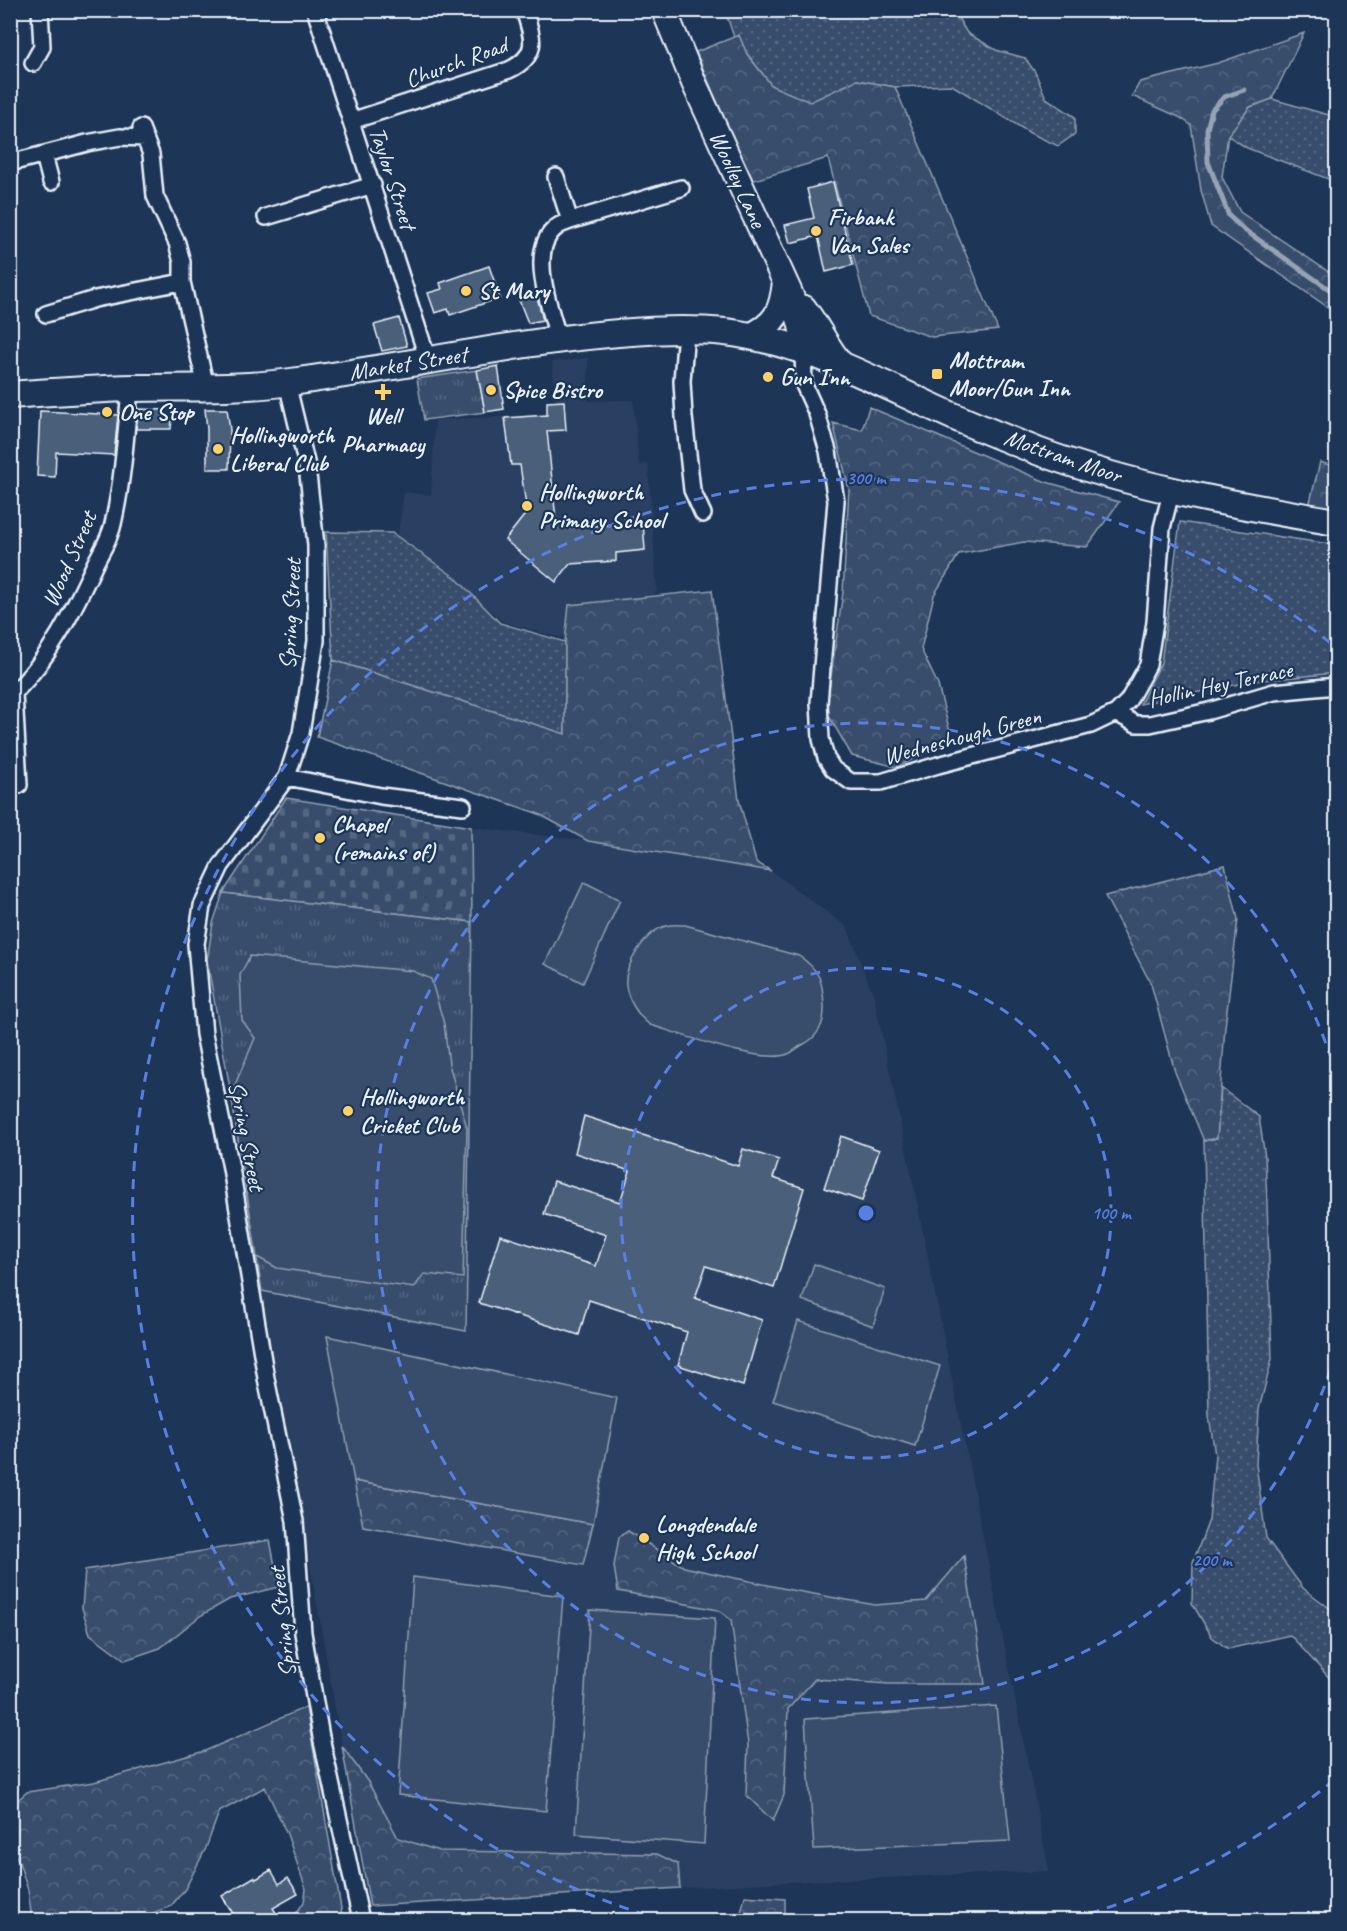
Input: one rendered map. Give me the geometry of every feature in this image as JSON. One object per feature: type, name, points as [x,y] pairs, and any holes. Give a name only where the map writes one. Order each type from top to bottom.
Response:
[{"type":"highway","name":"Market Street","points":[[10,395],[286,383],[559,339],[637,332],[722,332],[749,336],[803,350]]},
{"type":"highway","name":"Mottram Moor","points":[[803,350],[1040,452],[1104,472],[1172,489],[1249,507],[1336,522]]},
{"type":"main road","name":"Woolley Lane","points":[[664,10],[694,83],[788,288],[801,322],[803,350]]},
{"type":"main road","points":[[749,336],[765,328],[776,316],[788,288],[811,317],[823,340],[842,365]]},
{"type":"street","points":[[33,63],[42,47],[40,10]]},
{"type":"street","name":"Taylor Street","points":[[315,10],[428,360]]},
{"type":"street","name":"Church Road","points":[[351,121],[509,70],[523,63],[531,50],[532,35],[524,10]]},
{"type":"street","points":[[18,161],[87,143],[143,133],[151,154],[155,196],[177,243],[182,262],[182,282],[206,387]]},
{"type":"street","points":[[44,155],[51,182]]},
{"type":"street","points":[[556,177],[570,221]]},
{"type":"street","points":[[266,217],[373,185]]},
{"type":"street","points":[[559,339],[541,271],[544,244],[556,227],[681,188]]},
{"type":"street","points":[[46,314],[95,299],[182,282]]},
{"type":"street","points":[[686,331],[682,381],[684,417],[692,490],[703,514]]},
{"type":"street","name":"Wedneshough Green","points":[[803,350],[804,385],[817,414],[828,451],[836,501],[819,703],[821,740],[826,758],[833,770],[850,782],[881,782],[1091,725],[1116,713],[1128,701],[1148,665],[1155,622],[1162,528],[1172,489]]},
{"type":"street","name":"Spring Street","points":[[286,383],[308,477],[316,545],[316,641],[302,733],[287,777],[221,866],[202,906],[196,944],[204,1034],[231,1168],[266,1378],[295,1521],[303,1633],[321,1737],[361,1920]]},
{"type":"street","name":"Wood Street","points":[[12,693],[33,674],[52,649],[83,591],[112,527],[123,464],[130,388]]},
{"type":"street","name":"Hollin Hey Terrace","points":[[1116,713],[1136,724],[1150,724],[1209,711],[1274,692],[1336,686]]},
{"type":"street","points":[[10,783],[19,785],[12,693]]},
{"type":"street","points":[[287,777],[381,796],[463,807]]},
{"type":"shaded area","name":"Hollingworth Primary School","points":[[588,358],[588,401],[633,400],[639,465],[648,464],[657,592],[569,638],[504,622],[414,547],[396,538],[404,492],[431,495],[435,420],[547,415],[547,402],[556,401],[552,362]]},
{"type":"shaded area","name":"Longdendale High School","points":[[471,827],[588,841],[771,871],[847,927],[874,997],[915,1192],[1049,1871],[785,1882],[370,1906],[262,1291],[466,1330],[472,922]]},
{"type":"green space","points":[[725,11],[954,11],[967,33],[996,50],[1025,58],[1035,72],[1046,98],[1075,117],[1075,134],[1058,146],[1030,133],[952,85],[895,87],[857,80],[810,103],[772,86],[734,37]]},
{"type":"green space","points":[[1304,33],[1272,99],[1250,107],[1228,135],[1222,177],[1240,212],[1336,277],[1336,310],[1329,308],[1211,226],[1201,190],[1191,125],[1179,117],[1132,96],[1140,82],[1218,63]]},
{"type":"green space","points":[[739,35],[747,54],[772,86],[810,102],[857,80],[895,87],[998,330],[932,337],[869,316],[828,158],[751,181],[696,52]]},
{"type":"green space","points":[[1272,99],[1336,117],[1336,182],[1247,148],[1227,135],[1250,107]]},
{"type":"green space","points":[[477,370],[485,412],[424,420],[417,379]]},
{"type":"green space","points":[[869,407],[1046,482],[1119,502],[1087,547],[1024,542],[959,554],[934,595],[921,649],[938,685],[952,740],[897,767],[852,756],[826,711],[843,592],[849,489],[833,423],[862,430]]},
{"type":"green space","points":[[1320,462],[1336,467],[1336,511],[1309,506]]},
{"type":"green space","points":[[1180,522],[1336,545],[1336,673],[1254,681],[1140,704],[1161,663]]},
{"type":"green space","points":[[326,532],[392,533],[456,578],[500,623],[565,642],[565,734],[333,660]]},
{"type":"green space","points":[[712,590],[739,800],[756,862],[771,871],[588,841],[539,814],[317,737],[333,660],[565,734],[565,642],[569,605]]},
{"type":"green space","points":[[286,798],[471,827],[472,922],[223,893]]},
{"type":"green space","points":[[1225,865],[1238,919],[1225,1027],[1217,1138],[1204,1141],[1175,1072],[1151,984],[1105,896]]},
{"type":"green space","points":[[584,882],[620,900],[583,983],[545,964]]},
{"type":"green space","name":"Hollingworth Cricket Club","points":[[223,893],[472,922],[466,1331],[262,1291],[207,960],[213,923]]},
{"type":"green space","points":[[685,925],[799,956],[806,961],[819,977],[823,990],[823,1018],[817,1033],[788,1054],[760,1055],[700,1041],[646,1022],[629,996],[626,985],[628,968],[644,941],[651,934],[666,926]]},
{"type":"green space","name":"Hollingworth Cricket Club","points":[[250,956],[413,971],[431,979],[444,1024],[449,1064],[467,1128],[463,1278],[424,1274],[414,1288],[277,1268],[257,1257],[231,1094],[255,1038],[242,1020],[240,975]]},
{"type":"green space","points":[[1221,1088],[1259,1117],[1265,1157],[1272,1359],[1259,1409],[1256,1464],[1266,1538],[1303,1588],[1336,1613],[1336,1685],[1290,1635],[1228,1649],[1212,1637],[1192,1603],[1193,1562],[1209,1520],[1215,1455],[1209,1416],[1204,1141],[1217,1138]]},
{"type":"green space","points":[[814,1264],[885,1289],[873,1326],[802,1300]]},
{"type":"green space","points":[[798,1321],[940,1366],[915,1446],[773,1401]]},
{"type":"green space","points":[[327,1336],[617,1398],[593,1524],[354,1481]]},
{"type":"green space","points":[[354,1481],[593,1524],[583,1565],[363,1526]]},
{"type":"green space","points":[[628,1531],[684,1567],[875,1605],[926,1601],[964,1556],[985,1684],[889,1684],[815,1679],[788,1709],[784,1795],[773,1821],[746,1795],[748,1744],[731,1620],[718,1610],[618,1591],[614,1566],[619,1537]]},
{"type":"green space","points":[[270,1540],[279,1587],[230,1599],[200,1616],[160,1648],[125,1660],[90,1634],[82,1608],[85,1570]]},
{"type":"green space","points":[[413,1577],[563,1596],[546,1811],[398,1795]]},
{"type":"green space","points":[[590,1610],[715,1618],[704,1844],[576,1834]]},
{"type":"green space","points":[[996,1706],[1010,1841],[814,1849],[805,1719]]},
{"type":"green space","points":[[306,1707],[343,1920],[287,1920],[295,1915],[304,1902],[306,1889],[287,1834],[265,1787],[219,1812],[206,1848],[185,1889],[171,1906],[135,1920],[32,1920],[28,1890],[11,1846],[11,1806],[27,1792],[94,1782],[205,1751]]},
{"type":"green space","points":[[342,1746],[368,1782],[398,1838],[439,1851],[657,1854],[678,1864],[680,1888],[370,1906]]},
{"type":"green space","points":[[745,1896],[785,1899],[785,1920],[739,1920]]},
{"type":"building","name":"Firbank Van Sales","points":[[833,182],[853,265],[826,272],[818,236],[790,243],[785,225],[814,218],[807,189]]},
{"type":"building","name":"St Mary","points":[[489,266],[500,298],[450,315],[448,309],[435,313],[428,293],[442,289],[440,283]]},
{"type":"building","points":[[537,297],[543,320],[528,323],[519,300]]},
{"type":"building","points":[[399,318],[407,346],[382,351],[374,325]]},
{"type":"building","name":"Spice Bistro","points":[[498,366],[504,409],[485,412],[477,370]]},
{"type":"building","points":[[564,401],[566,430],[547,431],[556,520],[568,528],[643,522],[645,550],[616,553],[616,561],[570,564],[556,582],[505,540],[527,512],[520,465],[511,465],[505,418],[547,415],[547,402]]},
{"type":"building","points":[[139,409],[164,410],[163,419],[172,419],[171,429],[136,429]]},
{"type":"building","name":"Hollingworth Liberal Club","points":[[205,409],[227,409],[230,430],[229,469],[207,469]]},
{"type":"building","points":[[40,411],[118,415],[114,455],[56,452],[55,477],[37,476]]},
{"type":"building","points":[[584,1116],[738,1166],[743,1149],[779,1160],[773,1178],[804,1188],[774,1288],[706,1266],[695,1298],[762,1320],[743,1386],[678,1365],[687,1332],[589,1300],[579,1335],[479,1303],[500,1235],[596,1266],[606,1235],[544,1214],[554,1181],[620,1202],[630,1171],[575,1153]]},
{"type":"building","points":[[841,1136],[879,1150],[862,1201],[824,1188]]},
{"type":"building","points":[[271,1870],[279,1884],[288,1878],[298,1894],[273,1908],[278,1916],[270,1920],[237,1920],[222,1896]]},
{"type":"waterway","points":[[1244,90],[1224,97],[1212,110],[1207,129],[1208,162],[1229,216],[1243,229],[1336,294]]},
{"type":"place","name":"Firbank Van Sales","points":[[816,231]]},
{"type":"place","name":"St Mary","points":[[466,291]]},
{"type":"place","name":"Mottram Moor/Gun Inn","points":[[937,374]]},
{"type":"place","name":"Gun Inn","points":[[768,377]]},
{"type":"place","name":"Spice Bistro","points":[[491,390]]},
{"type":"place","name":"Well Pharmacy","points":[[383,392]]},
{"type":"place","name":"One Stop","points":[[107,412]]},
{"type":"place","name":"Hollingworth Liberal Club","points":[[218,449]]},
{"type":"place","name":"Hollingworth Primary School","points":[[527,506]]},
{"type":"place","name":"Chapel (remains of)","points":[[320,838]]},
{"type":"place","name":"Hollingworth Cricket Club","points":[[348,1111]]},
{"type":"place","name":"Longdendale High School","points":[[644,1538]]}]
